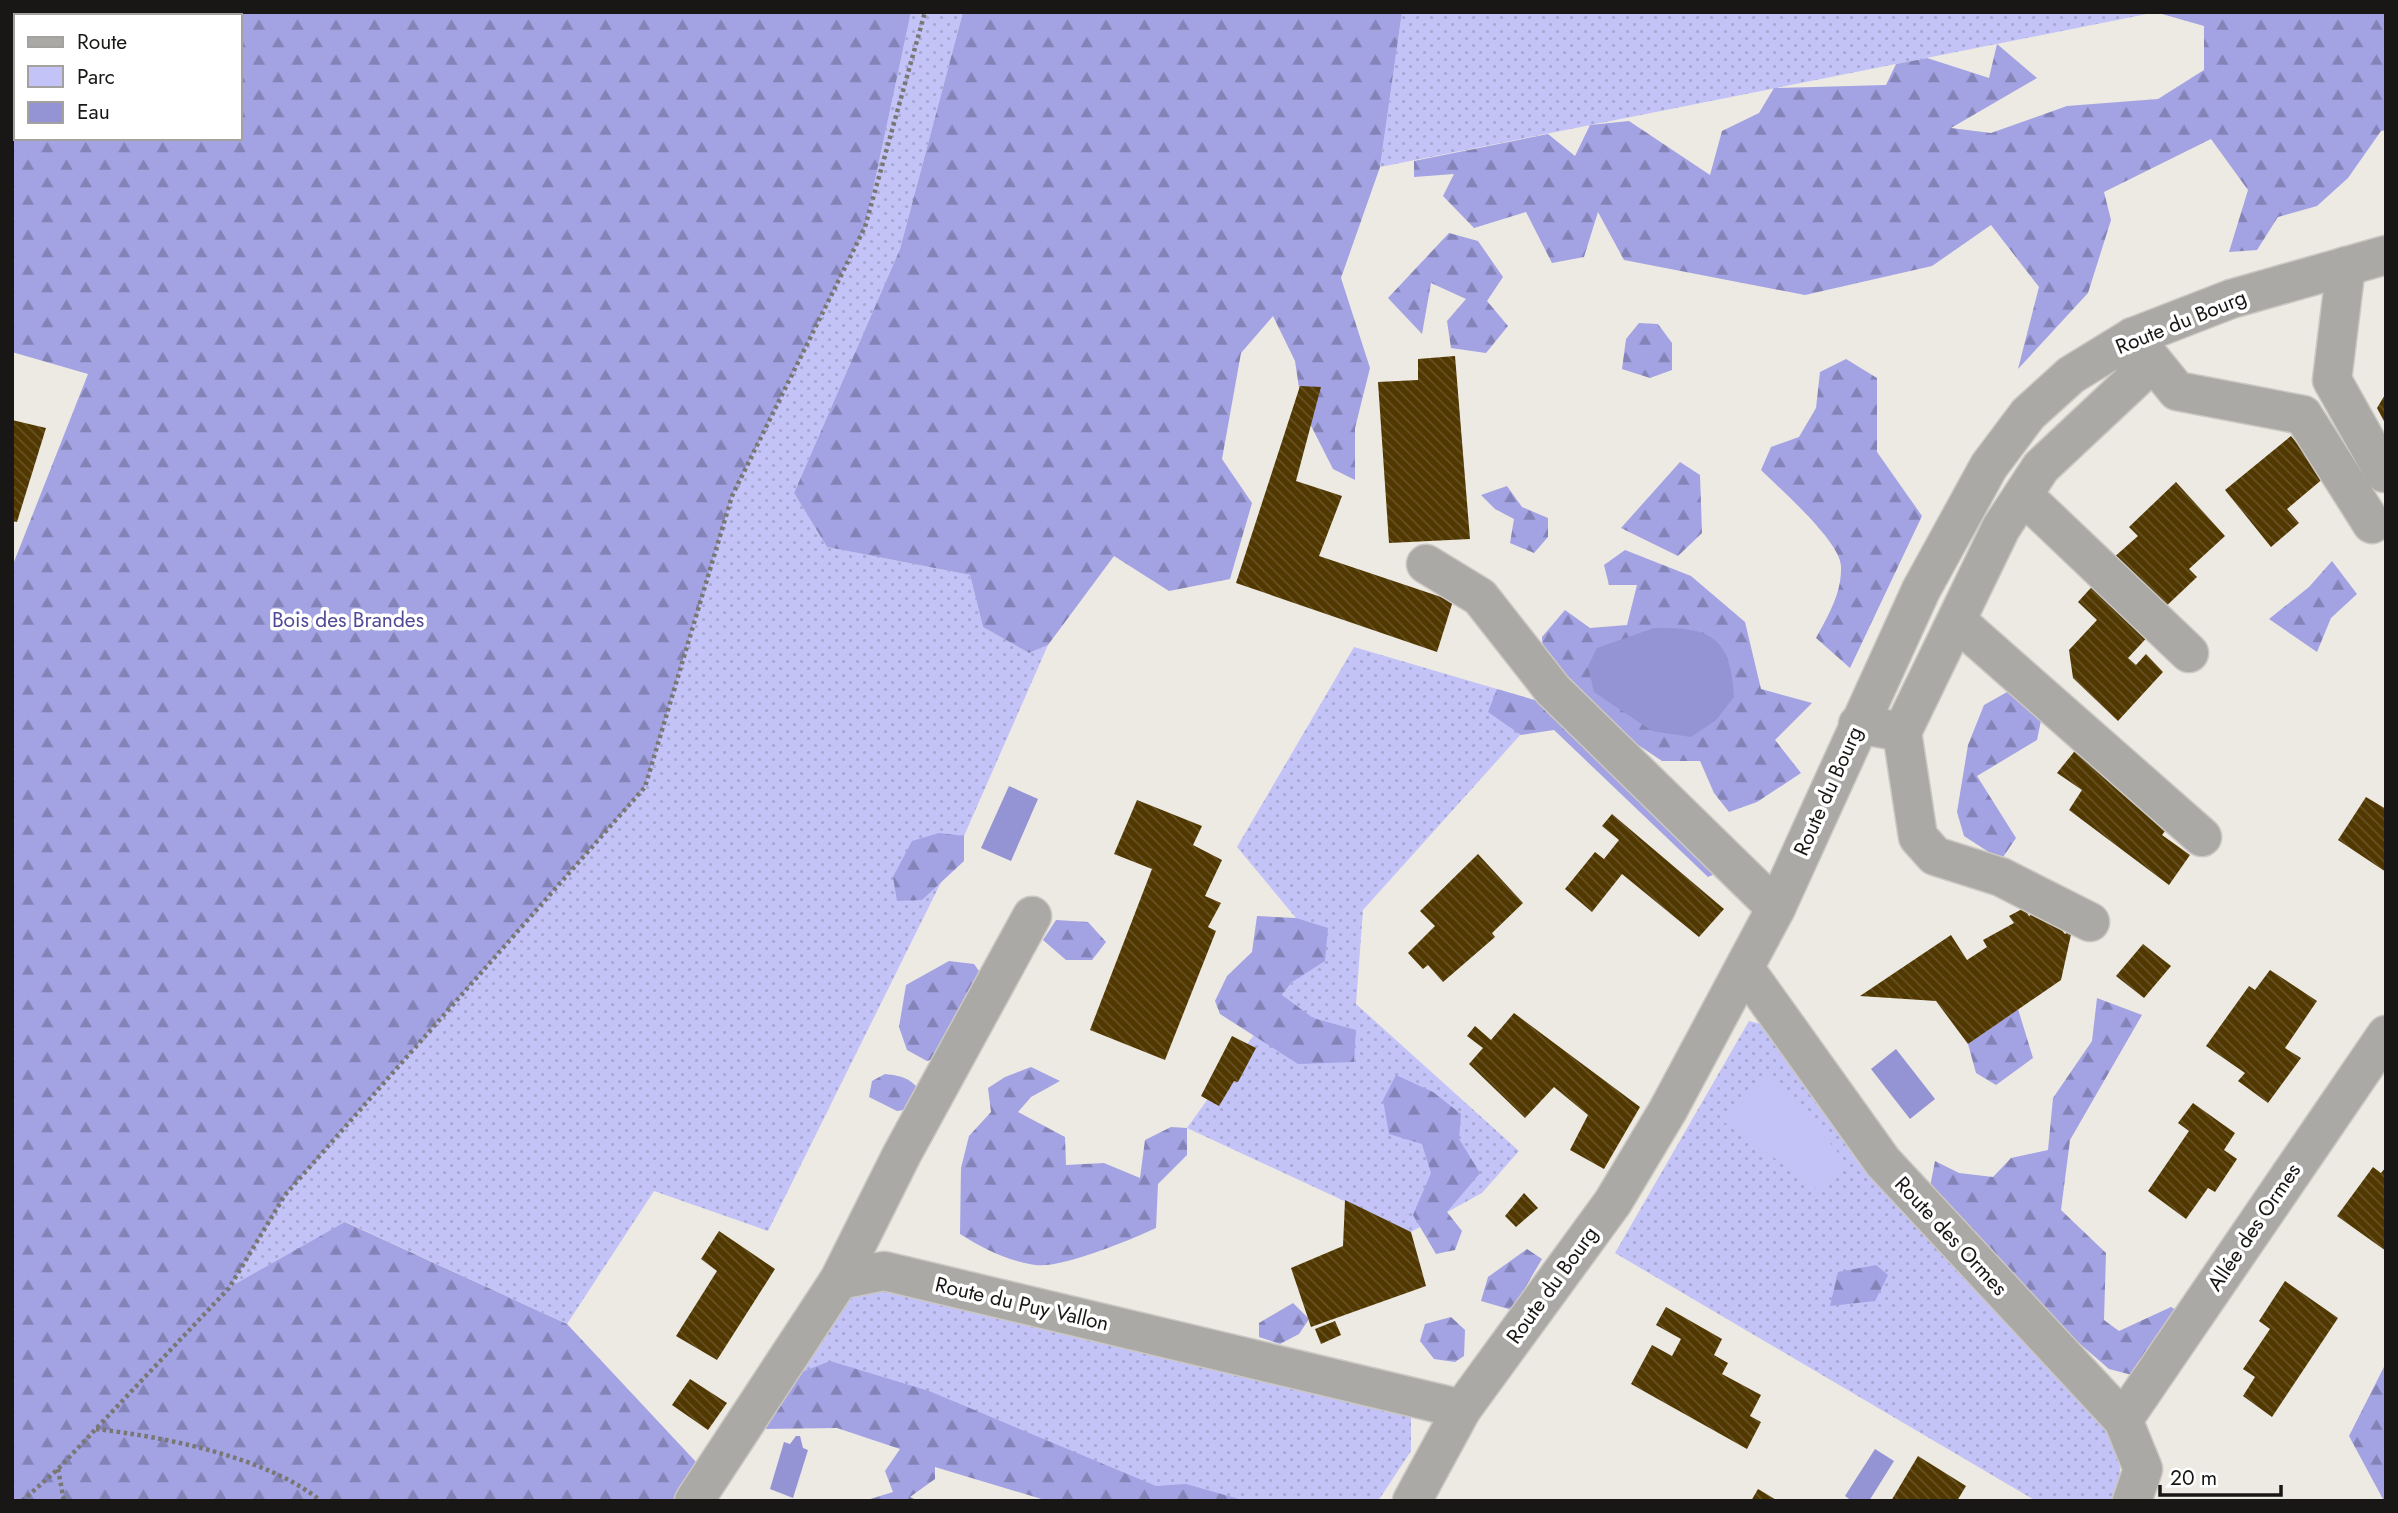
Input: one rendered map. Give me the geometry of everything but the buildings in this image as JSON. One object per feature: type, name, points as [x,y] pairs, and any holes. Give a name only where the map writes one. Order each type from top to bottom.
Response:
[{"type":"street","name":"Route du Bourg","points":[[1412,1501],[1462,1409],[1613,1202],[1668,1110],[1776,908],[1920,590],[1989,466],[2028,414],[2071,375],[2133,337],[2231,299],[2386,255]]},
{"type":"street","points":[[2346,266],[2332,380],[2384,473]]},
{"type":"street","points":[[2090,922],[2001,877],[1935,856],[1919,837],[1902,732],[1958,622],[2001,528],[2041,467],[2136,379],[2133,337]]},
{"type":"street","points":[[2133,337],[2177,391],[2303,415],[2372,524]]},
{"type":"street","points":[[2023,495],[2189,653]]},
{"type":"street","points":[[1426,564],[1480,597],[1553,690],[1776,908]]},
{"type":"street","points":[[1958,622],[2202,836]]},
{"type":"street","points":[[1858,724],[1902,732]]},
{"type":"street","points":[[694,1501],[839,1280],[902,1154],[1032,916]]},
{"type":"street","name":"Route des Ormes","points":[[1745,969],[1883,1163],[2123,1420],[2143,1469],[2132,1501]]},
{"type":"street","name":"Allée des Ormes","points":[[2123,1420],[2386,1035]]},
{"type":"street","name":"Route du Puy Vallon","points":[[839,1280],[884,1271],[1462,1409]]},
{"type":"path","points":[[22,1501],[58,1469],[229,1288],[285,1195],[645,787],[732,496],[865,227],[925,12]]},
{"type":"path","points":[[95,1429],[216,1451],[306,1488],[321,1501]]},
{"type":"path","points":[[58,1469],[64,1501]]},
{"type":"green space","name":"Bois des Brandes","points":[[12,12],[911,12],[865,227],[732,496],[645,787],[286,1194],[230,1287],[345,1222],[567,1324],[711,1478],[694,1501],[12,1501],[12,567],[88,374],[12,352]]},
{"type":"green space","points":[[911,12],[963,12],[900,249],[794,493],[827,547],[970,575],[983,627],[1029,653],[1048,645],[964,836],[768,1231],[654,1191],[567,1324],[346,1222],[229,1288],[285,1195],[645,787],[732,496],[865,227]]},
{"type":"green space","points":[[963,12],[1402,12],[1380,167],[1341,278],[1370,368],[1355,428],[1355,480],[1333,469],[1302,408],[1295,361],[1273,316],[1241,353],[1222,459],[1252,503],[1230,579],[1169,591],[1114,556],[1048,645],[1029,653],[983,627],[970,575],[827,547],[794,493],[900,249]]},
{"type":"green space","points":[[1402,12],[2157,12],[1380,167]]},
{"type":"green space","points":[[2155,12],[2386,12],[2386,130],[2381,131],[2348,178],[2317,206],[2278,217],[2257,250],[2229,252],[2248,190],[2211,139],[2104,192],[2111,220],[2088,293],[2018,369],[2039,287],[1991,225],[1932,266],[1805,295],[1624,260],[1598,212],[1584,257],[1552,263],[1526,212],[1474,228],[1443,196],[1454,174],[1414,177],[1414,161],[1548,134],[1575,156],[1590,125],[1629,121],[1710,175],[1722,131],[1759,113],[1774,88],[1886,85],[1896,64],[1927,58],[1989,78],[1997,44],[2037,78],[1951,128],[1991,133],[2067,106],[2158,99],[2204,70],[2204,26]]},
{"type":"green space","points":[[1449,233],[1478,241],[1503,277],[1487,301],[1508,326],[1486,353],[1451,348],[1447,321],[1466,299],[1431,283],[1422,334],[1388,298]]},
{"type":"green space","points":[[1639,323],[1658,324],[1672,343],[1672,370],[1650,378],[1622,369],[1626,339]]},
{"type":"green space","points":[[1846,359],[1877,378],[1877,452],[1922,516],[1850,668],[1816,638],[1839,586],[1841,566],[1838,555],[1808,516],[1761,470],[1771,447],[1799,437],[1816,408],[1820,372]]},
{"type":"green space","points":[[1680,462],[1700,475],[1702,533],[1678,556],[1621,528]]},
{"type":"green space","points":[[1507,486],[1522,507],[1548,518],[1548,537],[1534,553],[1510,543],[1514,519],[1495,509],[1481,495]]},
{"type":"green space","points":[[1625,550],[1691,576],[1745,622],[1761,689],[1812,703],[1775,740],[1801,773],[1757,802],[1729,812],[1714,793],[1700,761],[1662,761],[1601,720],[1543,654],[1542,637],[1565,610],[1590,628],[1627,625],[1637,585],[1609,585],[1604,565]]},
{"type":"green space","points":[[2332,561],[2357,594],[2331,618],[2317,652],[2269,619],[2309,587]]},
{"type":"green space","points":[[1354,647],[1548,704],[1363,910],[1356,1004],[1519,1151],[1482,1193],[1411,1232],[1187,1128],[1292,982],[1316,942],[1237,847]]},
{"type":"green space","points":[[2016,687],[2043,711],[2037,740],[1977,776],[2016,838],[2001,860],[1964,836],[1957,812],[1968,745],[1984,705]]},
{"type":"green space","points":[[1497,689],[1548,704],[1717,873],[1708,877],[1554,730],[1521,735],[1488,712]]},
{"type":"green space","points":[[939,833],[964,836],[964,861],[922,900],[897,901],[893,877],[912,841]]},
{"type":"green space","points":[[1257,916],[1296,918],[1328,928],[1325,961],[1292,982],[1282,995],[1313,1018],[1356,1030],[1354,1062],[1298,1064],[1220,1014],[1215,1001],[1227,976],[1252,952]]},
{"type":"green space","points":[[1056,920],[1088,922],[1106,942],[1092,960],[1066,960],[1043,940]]},
{"type":"green space","points":[[949,961],[974,964],[984,978],[974,1045],[927,1061],[907,1050],[899,1027],[906,985]]},
{"type":"green space","points":[[2097,998],[2142,1015],[2070,1140],[2061,1210],[2106,1253],[2104,1320],[2119,1331],[2171,1307],[2201,1324],[2132,1375],[2109,1369],[2036,1306],[1930,1187],[1935,1161],[1959,1173],[1993,1177],[2011,1158],[2048,1150],[2053,1098],[2092,1041]]},
{"type":"green space","points":[[2018,1009],[2033,1058],[1996,1085],[1976,1073],[1968,1044]]},
{"type":"green space","points":[[1749,1021],[1764,1025],[1916,1227],[2097,1416],[2115,1447],[2120,1465],[2113,1501],[2036,1501],[1615,1253]]},
{"type":"green space","points":[[1031,1067],[1060,1081],[1031,1097],[1018,1112],[1065,1137],[1066,1165],[1104,1163],[1140,1178],[1145,1140],[1171,1127],[1187,1128],[1187,1155],[1158,1184],[1156,1228],[1096,1252],[1047,1265],[1025,1263],[1006,1257],[960,1234],[961,1168],[969,1136],[991,1112],[988,1088],[1005,1077]]},
{"type":"green space","points":[[1768,1069],[1845,1161],[1818,1189],[1724,1122]]},
{"type":"green space","points":[[885,1074],[902,1077],[915,1085],[923,1095],[917,1108],[897,1111],[869,1097],[872,1081]]},
{"type":"green space","points":[[1396,1075],[1433,1092],[1461,1114],[1459,1139],[1480,1173],[1447,1212],[1462,1231],[1455,1250],[1436,1254],[1413,1215],[1431,1173],[1422,1144],[1389,1134],[1383,1100]]},
{"type":"green space","points":[[1527,1249],[1542,1259],[1512,1310],[1481,1301],[1488,1277]]},
{"type":"green space","points":[[1876,1265],[1888,1275],[1875,1301],[1830,1306],[1838,1272]]},
{"type":"green space","points":[[892,1288],[1411,1415],[1411,1451],[1378,1501],[1203,1501],[787,1374],[852,1291]]},
{"type":"green space","points":[[1293,1303],[1309,1319],[1299,1334],[1280,1344],[1259,1337],[1259,1323]]},
{"type":"green space","points":[[1451,1317],[1465,1330],[1464,1356],[1455,1362],[1434,1359],[1420,1341],[1425,1324]]},
{"type":"green space","points":[[830,1361],[929,1391],[1156,1486],[1186,1484],[1246,1501],[1048,1501],[935,1467],[935,1479],[910,1497],[918,1501],[864,1501],[893,1492],[885,1471],[900,1449],[837,1428],[758,1429],[792,1376]]},
{"type":"green space","points":[[2386,1363],[2386,1501],[2384,1501],[2349,1436]]},
{"type":"water","points":[[1654,628],[1674,628],[1704,634],[1722,649],[1728,661],[1734,697],[1716,720],[1691,737],[1652,731],[1594,692],[1588,666],[1597,648]]},
{"type":"water","points":[[1009,786],[1038,799],[1011,861],[981,848]]},
{"type":"water","points":[[1896,1049],[1935,1099],[1910,1119],[1871,1069]]},
{"type":"water","points":[[796,1436],[800,1436],[803,1448],[808,1450],[793,1498],[770,1489],[784,1442],[790,1444]]},
{"type":"water","points":[[1875,1449],[1894,1461],[1869,1501],[1852,1501],[1845,1496]]}]
